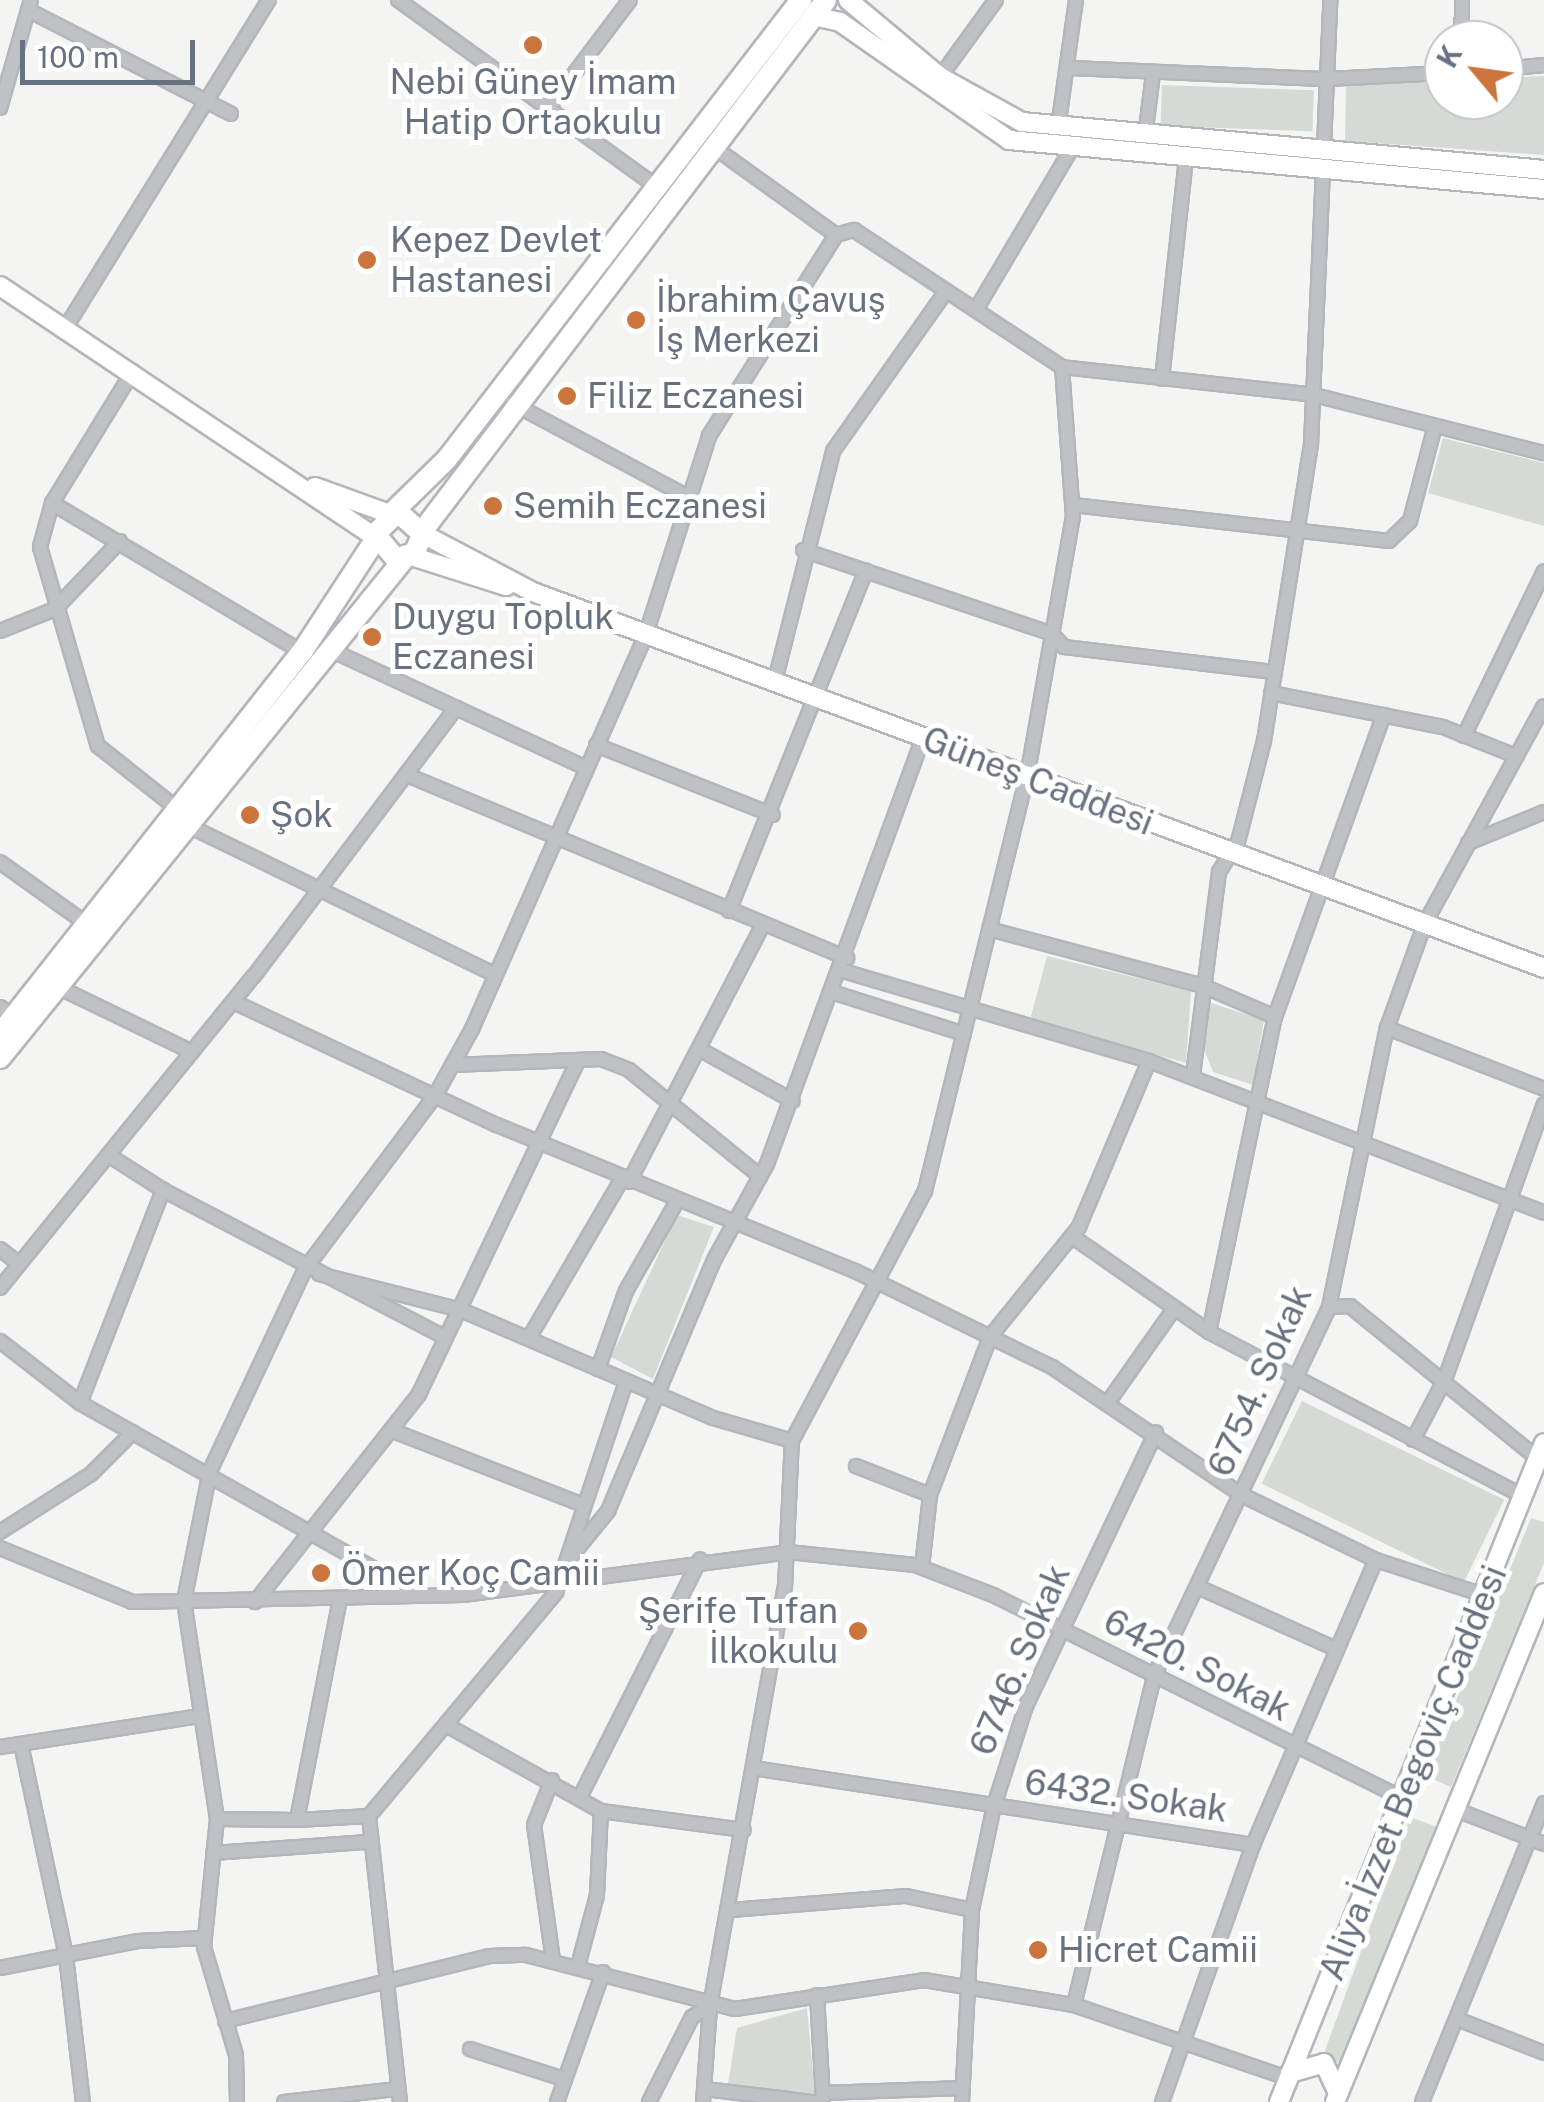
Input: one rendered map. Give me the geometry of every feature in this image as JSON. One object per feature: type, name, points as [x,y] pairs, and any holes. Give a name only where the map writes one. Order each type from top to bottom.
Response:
[{"type":"main road","points":[[0,1058],[408,557],[512,403],[715,148],[814,5]]},
{"type":"main road","points":[[0,1034],[7,1012],[302,652],[391,514],[447,459],[656,186],[814,5]]},
{"type":"main road","points":[[391,514],[412,516],[422,534]]},
{"type":"main road","points":[[375,538],[389,558],[408,557]]},
{"type":"street","points":[[66,327],[212,104],[269,0]]},
{"type":"street","points":[[398,0],[656,186]]},
{"type":"street","points":[[549,107],[630,0]]},
{"type":"street","points":[[848,0],[940,76],[991,110],[1058,128],[1544,189]]},
{"type":"street","points":[[940,76],[996,0]]},
{"type":"street","points":[[1058,128],[1070,68],[1076,0]]},
{"type":"street","points":[[1192,1076],[1219,872],[1230,856],[1271,694],[1314,395],[1329,163],[1330,0]]},
{"type":"street","points":[[0,105],[30,5],[231,114]]},
{"type":"street","points":[[814,5],[991,134],[1071,150],[1186,158],[1544,170]]},
{"type":"street","points":[[1070,68],[1328,80],[1424,74]]},
{"type":"street","points":[[1145,137],[1152,74]]},
{"type":"street","points":[[715,148],[836,235]]},
{"type":"street","points":[[977,308],[1071,150]]},
{"type":"street","points":[[1162,379],[1186,158]]},
{"type":"street","points":[[237,2102],[224,2020],[204,1938],[217,1819],[184,1600],[210,1472],[312,1271],[435,1096],[452,1064],[496,974],[646,634],[690,498],[731,392],[836,235],[854,230],[1062,367],[1314,395],[1544,453]]},
{"type":"street","points":[[0,286],[305,484],[375,538]]},
{"type":"street","points":[[775,681],[803,550],[833,451],[946,293]]},
{"type":"street","points":[[963,2095],[820,2099],[704,2095],[710,2006],[731,1910],[788,1552],[792,1441],[873,1280],[925,1192],[1028,777],[1074,505],[1062,367]]},
{"type":"street","points":[[134,371],[52,503],[40,547],[98,746],[175,806]]},
{"type":"street","points":[[512,403],[690,498]]},
{"type":"street","points":[[1074,505],[1395,538],[1412,514],[1435,426]]},
{"type":"street","points":[[305,484],[391,514]]},
{"type":"street","points":[[52,503],[302,652]]},
{"type":"street","points":[[422,534],[532,592]]},
{"type":"street","points":[[0,631],[56,608],[120,541]]},
{"type":"street","points":[[803,550],[1052,634],[1064,647],[1274,672]]},
{"type":"street","points":[[408,557],[532,592]]},
{"type":"street","points":[[729,911],[773,815],[866,570]]},
{"type":"street","points":[[1464,736],[1544,572]]},
{"type":"street","name":"Güneş Caddesi","points":[[532,592],[924,737],[1230,856],[1544,968]]},
{"type":"street","points":[[333,651],[586,768]]},
{"type":"street","points":[[1271,694],[1384,715],[1464,736],[1516,756]]},
{"type":"street","name":"6754. Sokak","points":[[1074,2005],[1154,1676],[1300,1382],[1329,1307],[1387,1028],[1426,923],[1544,706]]},
{"type":"street","points":[[0,1288],[234,1002],[456,708]]},
{"type":"street","points":[[1209,1332],[1274,1017],[1384,715]]},
{"type":"street","points":[[569,1558],[608,1511],[732,1227],[760,1176],[793,1100],[836,993],[924,737]]},
{"type":"street","points":[[596,746],[773,815]]},
{"type":"street","points":[[407,775],[558,833],[845,964],[970,1011],[1258,1096],[1544,1214]]},
{"type":"street","points":[[1468,843],[1544,812]]},
{"type":"street","points":[[187,825],[496,974]]},
{"type":"street","points":[[0,862],[84,922]]},
{"type":"street","points":[[529,1338],[672,1101],[763,925]]},
{"type":"street","points":[[990,929],[1203,986],[1274,1017]]},
{"type":"street","points":[[56,986],[192,1052]]},
{"type":"street","points":[[836,993],[964,1034]]},
{"type":"street","points":[[234,1002],[540,1144],[732,1227],[873,1280],[1109,1401],[1242,1495],[1376,1560],[1484,1595]]},
{"type":"street","points":[[1387,1028],[1544,1090]]},
{"type":"street","points":[[699,1049],[793,1100]]},
{"type":"street","points":[[452,1064],[578,1060],[629,1070],[760,1176]]},
{"type":"street","points":[[255,1602],[396,1432],[461,1310],[578,1060]]},
{"type":"street","points":[[922,1567],[930,1494],[990,1337],[1072,1237],[1149,1061]]},
{"type":"street","points":[[1414,1440],[1445,1379],[1544,1104]]},
{"type":"street","points":[[110,1156],[162,1190],[446,1338]]},
{"type":"street","points":[[80,1403],[162,1190]]},
{"type":"street","points":[[598,1369],[626,1291],[676,1203]]},
{"type":"street","points":[[1072,1237],[1209,1332],[1523,1496]]},
{"type":"street","points":[[0,1249],[20,1264]]},
{"type":"street","points":[[312,1271],[461,1310],[658,1396],[792,1441]]},
{"type":"street","points":[[1329,1307],[1350,1306],[1541,1451]]},
{"type":"street","points":[[1109,1401],[1174,1310]]},
{"type":"street","points":[[0,1341],[80,1403],[210,1472],[308,1534],[420,1594]]},
{"type":"street","points":[[284,2102],[398,2096],[365,1842],[369,1816],[448,1726],[560,1582],[569,1558],[578,1503],[626,1382]]},
{"type":"street","points":[[0,1532],[91,1474],[133,1432]]},
{"type":"street","points":[[396,1432],[578,1503]]},
{"type":"street","name":"6746. Sokak","points":[[963,2095],[972,1910],[994,1806],[1026,1706],[1156,1432]]},
{"type":"street","name":"Aliya İzzet Begoviç Caddesi","points":[[1279,2102],[1541,1451]]},
{"type":"street","points":[[856,1466],[930,1494]]},
{"type":"street","name":"6420. Sokak","points":[[0,1548],[110,1598],[255,1602],[560,1582],[700,1559],[788,1552],[922,1567],[1404,1798]]},
{"type":"street","points":[[580,1795],[700,1559]]},
{"type":"street","points":[[1162,2102],[1188,2042],[1253,1845],[1376,1560]]},
{"type":"street","points":[[1198,1587],[1336,1649]]},
{"type":"street","name":"Aliya İzzet Begoviç Caddesi","points":[[1337,2102],[1544,1593]]},
{"type":"street","points":[[297,1820],[340,1599]]},
{"type":"street","points":[[0,1747],[200,1716]]},
{"type":"street","points":[[448,1726],[580,1795],[601,1810],[744,1830]]},
{"type":"street","points":[[21,1744],[66,1956],[84,2102]]},
{"type":"street","name":"6432. Sokak","points":[[753,1768],[1253,1845]]},
{"type":"street","points":[[552,1780],[534,1825],[553,1960]]},
{"type":"street","points":[[1422,2102],[1544,1804]]},
{"type":"street","points":[[578,1966],[598,1895],[601,1810]]},
{"type":"street","points":[[1457,1810],[1544,1844]]},
{"type":"street","points":[[217,1819],[369,1816]]},
{"type":"street","points":[[213,1853],[365,1842]]},
{"type":"street","points":[[731,1910],[892,1896],[972,1910]]},
{"type":"street","points":[[0,1968],[204,1938]]},
{"type":"street","points":[[224,2020],[489,1956],[553,1960],[710,2006],[758,2008],[884,1980],[970,1988],[1074,2005],[1288,2078]]},
{"type":"street","points":[[557,2102],[603,1972]]},
{"type":"street","points":[[817,1995],[820,2099]]},
{"type":"street","points":[[650,2102],[692,2017],[710,2006]]},
{"type":"street","points":[[1456,2019],[1544,2054]]},
{"type":"street","points":[[470,2049],[564,2079]]},
{"type":"street","points":[[1288,2078],[1306,2061],[1324,2063],[1336,2075],[1337,2102]]},
{"type":"street","points":[[1288,2078],[1290,2102]]},
{"type":"shaded area","points":[[1544,76],[1544,155],[1345,141],[1346,86],[1424,82],[1424,120],[1524,120],[1524,77]]},
{"type":"shaded area","points":[[1162,85],[1314,90],[1312,131],[1161,126]]},
{"type":"shaded area","points":[[1443,438],[1544,463],[1544,526],[1428,493]]},
{"type":"shaded area","points":[[1047,956],[1191,991],[1186,1063],[1037,1022],[1031,1016]]},
{"type":"shaded area","points":[[1208,1002],[1264,1020],[1253,1085],[1213,1072],[1200,1039]]},
{"type":"shaded area","points":[[677,1215],[714,1227],[653,1379],[611,1357]]},
{"type":"shaded area","points":[[1302,1401],[1504,1500],[1464,1582],[1262,1484]]},
{"type":"shaded area","points":[[1531,1518],[1544,1522],[1544,1563],[1451,1787],[1425,1776]]},
{"type":"shaded area","points":[[1410,1817],[1437,1827],[1350,2067],[1323,2057]]},
{"type":"shaded area","points":[[807,2008],[815,2096],[728,2084],[737,2028]]},
{"type":"waterway","points":[[1374,165],[1459,171]]},
{"type":"place","name":"Nebi Güney İmam Hatip Ortaokulu","points":[[533,45]]},
{"type":"place","name":"Kepez Devlet Hastanesi","points":[[367,260]]},
{"type":"place","name":"İbrahim Çavuş İş Merkezi","points":[[636,320]]},
{"type":"place","name":"Filiz Eczanesi","points":[[567,396]]},
{"type":"place","name":"Semih Eczanesi","points":[[493,506]]},
{"type":"place","name":"Duygu Topluk Eczanesi","points":[[372,637]]},
{"type":"place","name":"Şok","points":[[250,815]]},
{"type":"place","name":"Ömer Koç Camii","points":[[321,1573]]},
{"type":"place","name":"Şerife Tufan İlkokulu","points":[[858,1631]]},
{"type":"place","name":"Hicret Camii","points":[[1038,1950]]}]
